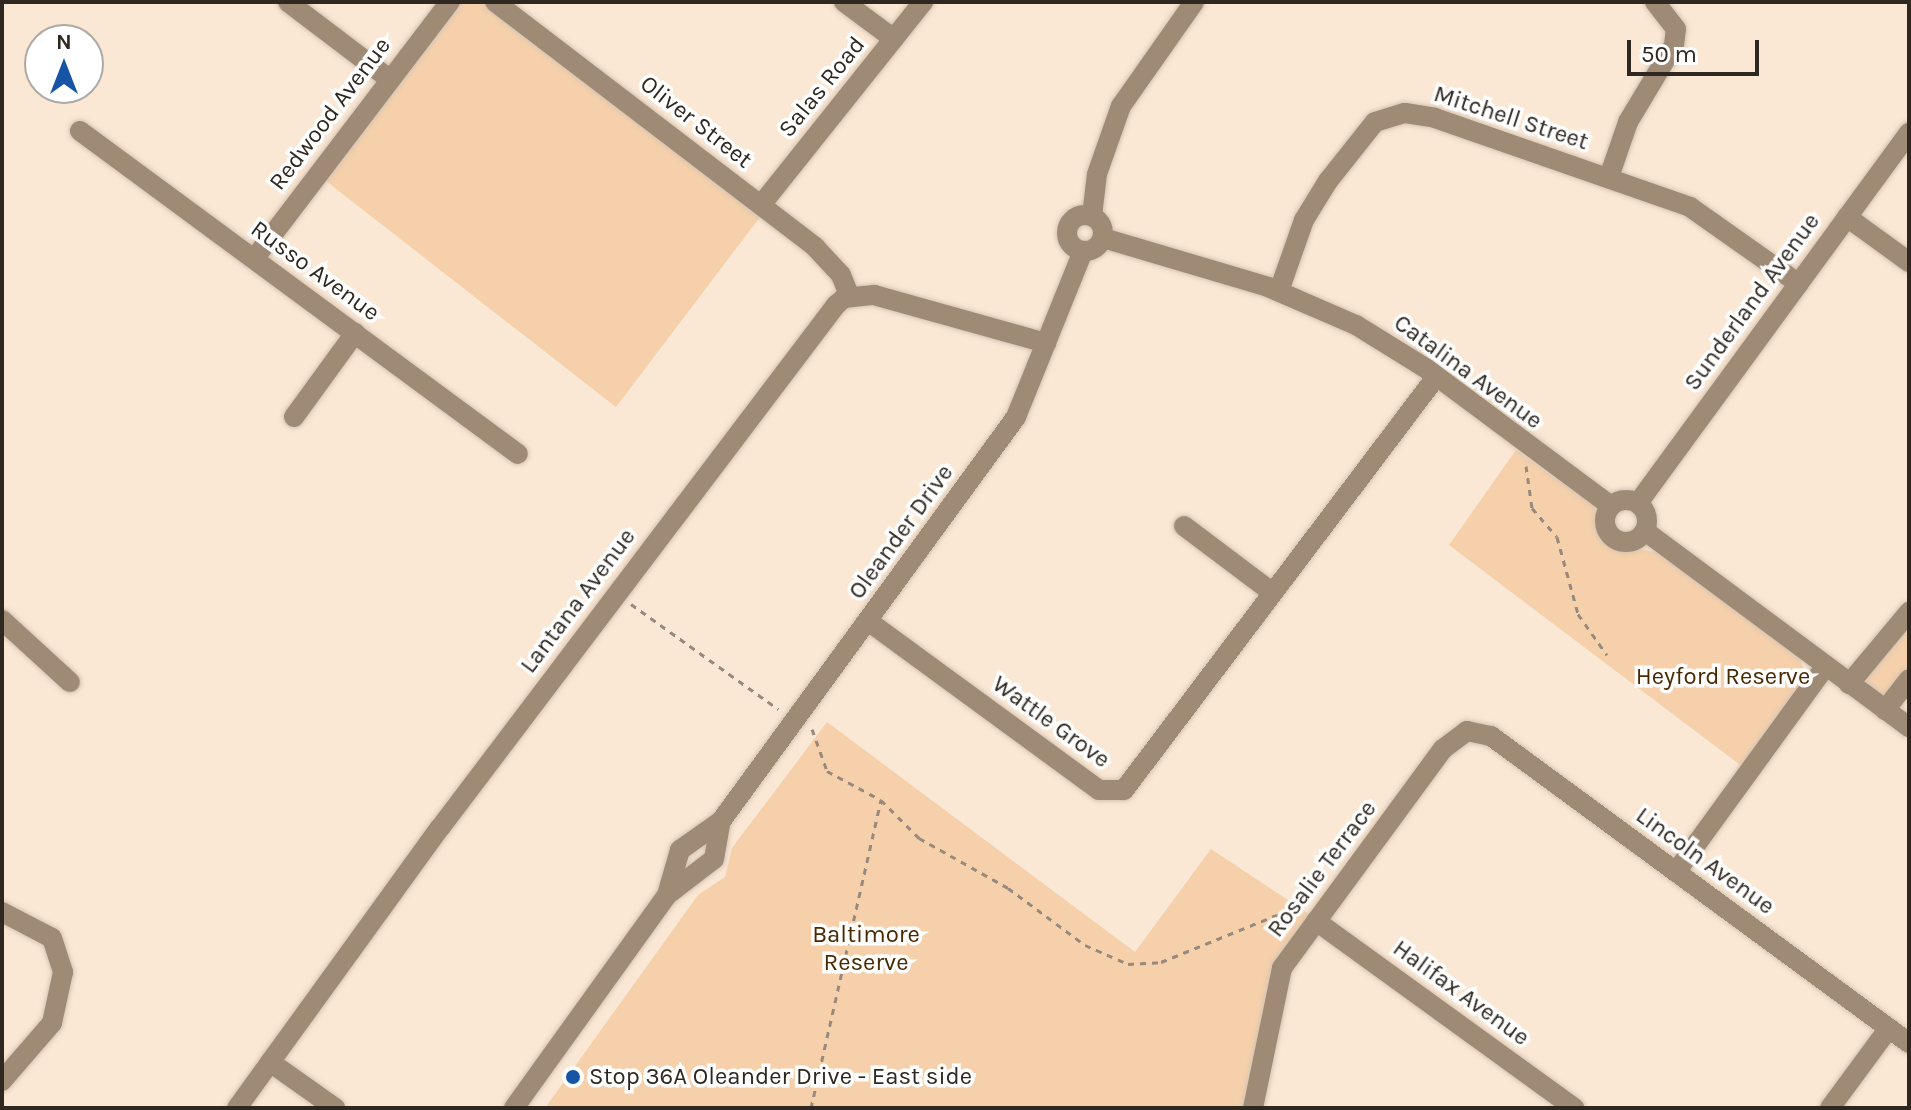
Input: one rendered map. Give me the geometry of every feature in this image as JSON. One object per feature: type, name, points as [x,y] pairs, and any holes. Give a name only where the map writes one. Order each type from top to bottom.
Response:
[{"type":"street","points":[[288,2],[388,78]]},
{"type":"street","name":"Redwood Avenue","points":[[254,259],[388,78],[450,2]]},
{"type":"street","name":"Oliver Street","points":[[495,2],[831,260],[850,297]]},
{"type":"street","points":[[844,2],[894,39]]},
{"type":"street","name":"Salas Road","points":[[761,205],[923,2]]},
{"type":"street","points":[[1092,216],[1097,174],[1121,106],[1194,2]]},
{"type":"street","points":[[1609,177],[1628,122],[1674,45],[1676,29],[1655,2]]},
{"type":"street","name":"Mitchell Street","points":[[1279,291],[1304,220],[1366,130],[1385,116],[1435,118],[1690,207],[1799,284]]},
{"type":"street","name":"Russo Avenue","points":[[80,131],[518,454]]},
{"type":"street","name":"Sunderland Avenue","points":[[1638,503],[1909,133]]},
{"type":"street","points":[[1092,216],[1101,223],[1103,238],[1095,249],[1083,251],[1070,244],[1067,231],[1075,218],[1092,216]]},
{"type":"street","points":[[1847,217],[1909,262]]},
{"type":"street","name":"Catalina Avenue","points":[[1103,238],[1279,291],[1356,325],[1436,377],[1611,506]]},
{"type":"street","name":"Oleander Drive","points":[[667,895],[680,850],[721,821],[1016,417],[1083,251]]},
{"type":"street","points":[[850,297],[893,299],[1046,343]]},
{"type":"street","name":"Lantana Avenue","points":[[237,1108],[616,594],[818,327],[850,297]]},
{"type":"street","points":[[294,417],[355,333]]},
{"type":"street","name":"Wattle Grove","points":[[868,621],[1089,783],[1111,793],[1133,784],[1436,377]]},
{"type":"street","points":[[1626,500],[1638,503],[1646,514],[1645,531],[1626,541],[1611,535],[1605,521],[1611,506],[1626,500]]},
{"type":"street","points":[[1184,526],[1273,593]]},
{"type":"street","points":[[1645,531],[1909,727]]},
{"type":"street","points":[[1849,684],[1909,612]]},
{"type":"street","points":[[2,620],[70,682]]},
{"type":"street","points":[[1676,872],[1825,667]]},
{"type":"street","points":[[1885,710],[1909,679]]},
{"type":"street","name":"Lincoln Avenue","points":[[1467,731],[1491,736],[1909,1043]]},
{"type":"street","name":"Rosalie Terrace","points":[[1253,1108],[1282,968],[1443,749],[1467,731]]},
{"type":"street","name":"Oleander Drive","points":[[514,1108],[667,895],[714,859],[721,821]]},
{"type":"street","points":[[2,912],[52,938],[63,972],[52,1023],[2,1081]]},
{"type":"street","name":"Halifax Avenue","points":[[1316,921],[1574,1108]]},
{"type":"street","points":[[1830,1108],[1889,1028]]},
{"type":"street","points":[[270,1062],[335,1108]]},
{"type":"path","points":[[1526,466],[1526,495],[1557,537],[1578,614],[1607,655]]},
{"type":"path","points":[[616,594],[794,720],[816,730],[827,771],[881,800],[919,838],[1008,888],[1085,945],[1128,964],[1161,962],[1277,915],[1316,921]]},
{"type":"path","points":[[811,1108],[881,800]]},
{"type":"green space","points":[[450,2],[495,2],[766,209],[616,407],[317,174]]},
{"type":"green space","name":"Heyford Reserve","points":[[1516,450],[1593,505],[1613,544],[1656,552],[1800,657],[1806,679],[1743,767],[1449,545]]},
{"type":"green space","points":[[1909,612],[1909,679],[1885,710],[1849,684]]},
{"type":"green space","name":"Baltimore Reserve","points":[[827,722],[1135,952],[1211,849],[1309,914],[1287,947],[1245,1108],[545,1108],[698,895],[725,877],[732,848]]},
{"type":"place","name":"Stop 36A Oleander Drive - East side","points":[[573,1077]]}]
